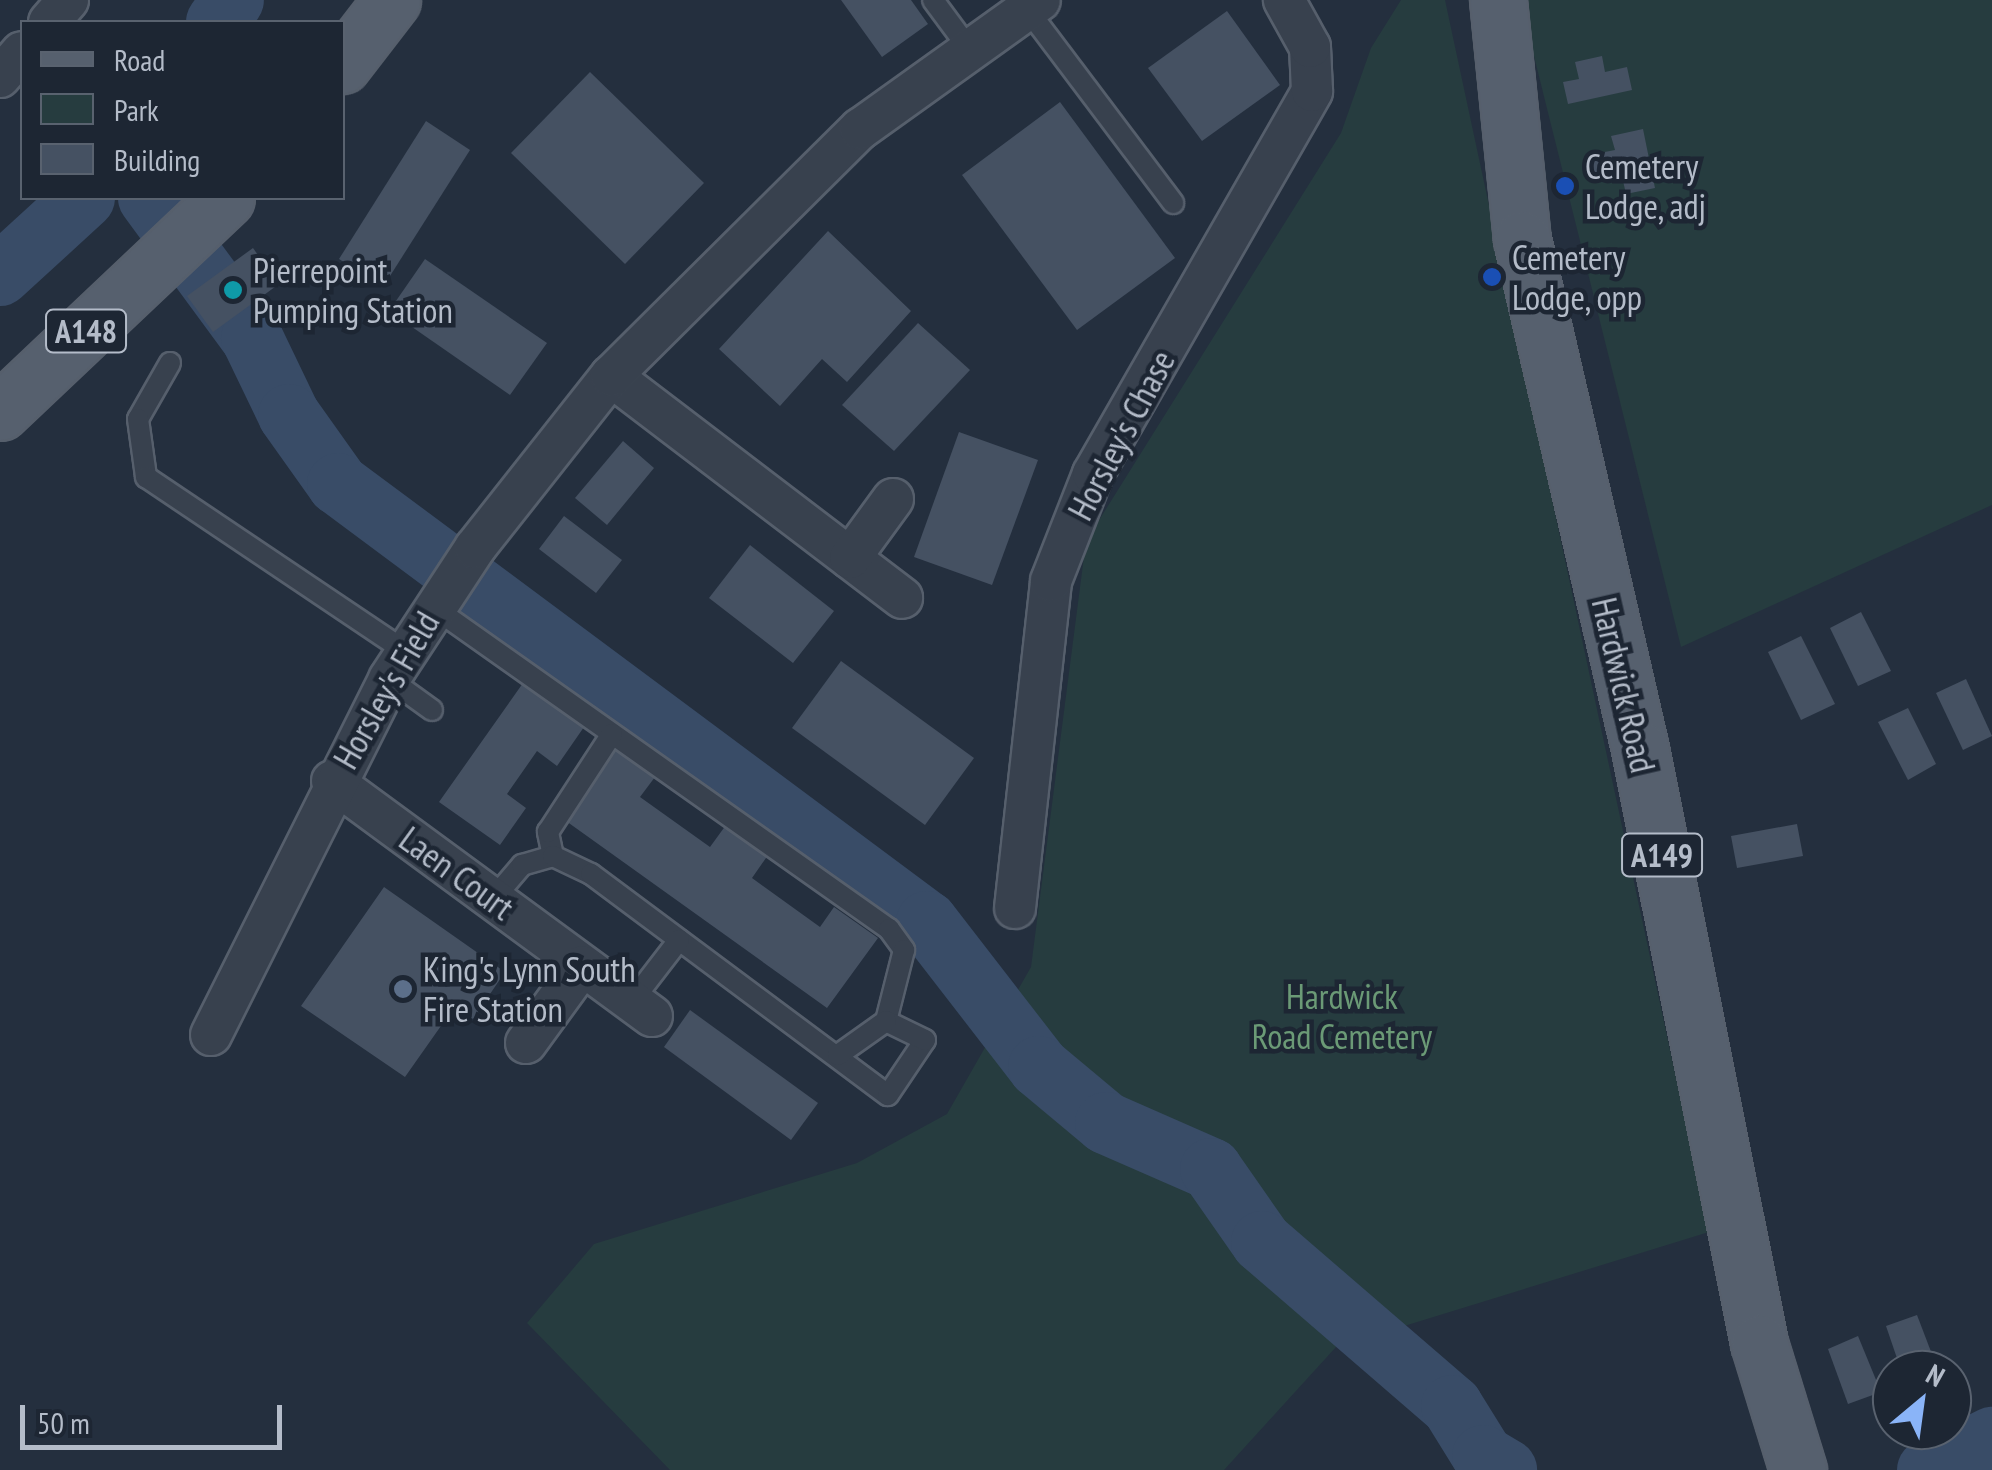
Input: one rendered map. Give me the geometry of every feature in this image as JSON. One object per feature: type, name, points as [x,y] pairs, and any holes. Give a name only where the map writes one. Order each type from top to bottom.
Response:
[{"type":"main road","points":[[345,61],[392,0]]},
{"type":"main road","name":"Hardwick Road","points":[[1467,0],[1513,133]]},
{"type":"main road","name":"Hardwick Road","points":[[1498,0],[1522,239],[1644,768],[1759,1343],[1798,1470]]},
{"type":"main road","name":"A148","points":[[0,412],[202,221]]},
{"type":"street","points":[[50,20],[68,0]]},
{"type":"street","name":"Horsley's Chase","points":[[1015,908],[1051,582],[1093,474],[1312,91],[1310,48],[1284,0]]},
{"type":"street","name":"Horsley's Field","points":[[211,1034],[332,782],[437,601],[611,376],[860,130],[1034,4]]},
{"type":"street","points":[[0,77],[20,54]]},
{"type":"street","points":[[611,376],[902,598]]},
{"type":"street","points":[[850,558],[893,499]]},
{"type":"street","name":"Laen Court","points":[[332,782],[642,1008]]},
{"type":"street","points":[[526,1043],[582,966]]},
{"type":"lane","points":[[933,0],[970,50]]},
{"type":"lane","points":[[1034,4],[1173,202]]},
{"type":"lane","points":[[170,363],[138,419],[146,476],[398,666],[432,710]]},
{"type":"lane","points":[[437,601],[612,734],[889,929],[904,950],[886,1022],[838,1055]]},
{"type":"lane","points":[[612,734],[548,832],[553,856],[679,940],[888,1095],[925,1040],[886,1022]]},
{"type":"lane","points":[[493,899],[522,865],[553,856]]},
{"type":"lane","points":[[642,1008],[679,940]]},
{"type":"green space","name":"Hardwick Road Cemetery","points":[[1401,0],[1445,0],[1709,1232],[1336,1347],[1224,1470],[670,1470],[527,1323],[594,1244],[857,1163],[947,1114],[1031,967],[1086,541],[1341,133],[1371,48]]},
{"type":"green space","points":[[1520,0],[1992,0],[1992,505],[1681,647]]},
{"type":"building","points":[[841,0],[911,0],[928,24],[882,57]]},
{"type":"building","points":[[1227,11],[1280,85],[1202,141],[1148,68]]},
{"type":"building","points":[[1602,56],[1605,72],[1627,67],[1632,90],[1568,104],[1563,82],[1579,79],[1575,62]]},
{"type":"building","points":[[590,72],[704,183],[625,264],[511,153]]},
{"type":"building","points":[[1060,102],[1175,258],[1077,330],[962,175]]},
{"type":"building","points":[[426,121],[470,150],[383,287],[339,259]]},
{"type":"building","points":[[1643,129],[1655,188],[1626,194],[1621,172],[1594,178],[1589,155],[1615,150],[1611,136]]},
{"type":"building","points":[[828,231],[911,311],[847,382],[822,359],[780,406],[719,349]]},
{"type":"building","name":"Pierrepoint Pumping Station","points":[[253,248],[279,284],[213,332],[187,296]]},
{"type":"building","points":[[425,259],[547,343],[510,395],[389,311]]},
{"type":"building","points":[[918,323],[970,370],[894,451],[842,405]]},
{"type":"building","points":[[959,432],[1038,460],[992,585],[914,557]]},
{"type":"building","points":[[623,441],[654,468],[607,525],[575,498]]},
{"type":"building","points":[[564,516],[622,560],[596,593],[539,549]]},
{"type":"building","points":[[750,545],[834,611],[793,663],[709,598]]},
{"type":"building","points":[[1861,612],[1891,671],[1858,686],[1830,628]]},
{"type":"building","points":[[1801,636],[1835,704],[1801,720],[1768,652]]},
{"type":"building","points":[[841,661],[974,758],[925,825],[792,728]]},
{"type":"building","points":[[1966,679],[1992,736],[1963,750],[1936,693]]},
{"type":"building","points":[[523,683],[584,727],[557,766],[537,751],[507,794],[526,808],[500,845],[439,802]]},
{"type":"building","points":[[1908,708],[1936,764],[1908,780],[1878,722]]},
{"type":"building","points":[[617,749],[655,777],[640,797],[710,847],[726,825],[768,855],[752,878],[820,927],[834,907],[878,938],[827,1008],[566,821]]},
{"type":"building","points":[[1797,824],[1803,856],[1737,868],[1731,836]]},
{"type":"building","name":"King's Lynn South Fire Station","points":[[384,887],[505,972],[473,1019],[455,1006],[405,1077],[301,1006]]},
{"type":"building","points":[[690,1010],[818,1103],[791,1140],[664,1047]]},
{"type":"building","points":[[1917,1315],[1930,1350],[1894,1350],[1886,1326]]},
{"type":"building","points":[[1858,1336],[1872,1370],[1872,1395],[1848,1404],[1828,1349]]},
{"type":"waterway","points":[[218,20],[233,0]]},
{"type":"waterway","points":[[0,275],[82,200]]},
{"type":"waterway","points":[[150,200],[252,338],[289,415],[338,484],[927,922],[1039,1067],[1106,1123],[1211,1169],[1262,1242],[1452,1406],[1483,1456],[1506,1470]]},
{"type":"waterway","points":[[1928,1470],[1992,1438]]},
{"type":"place","name":"Cemetery Lodge, adj","points":[[1565,186]]},
{"type":"place","name":"Cemetery Lodge, opp","points":[[1492,277]]},
{"type":"place","name":"Pierrepoint Pumping Station","points":[[233,290]]},
{"type":"place","name":"King's Lynn South Fire Station","points":[[403,989]]}]
